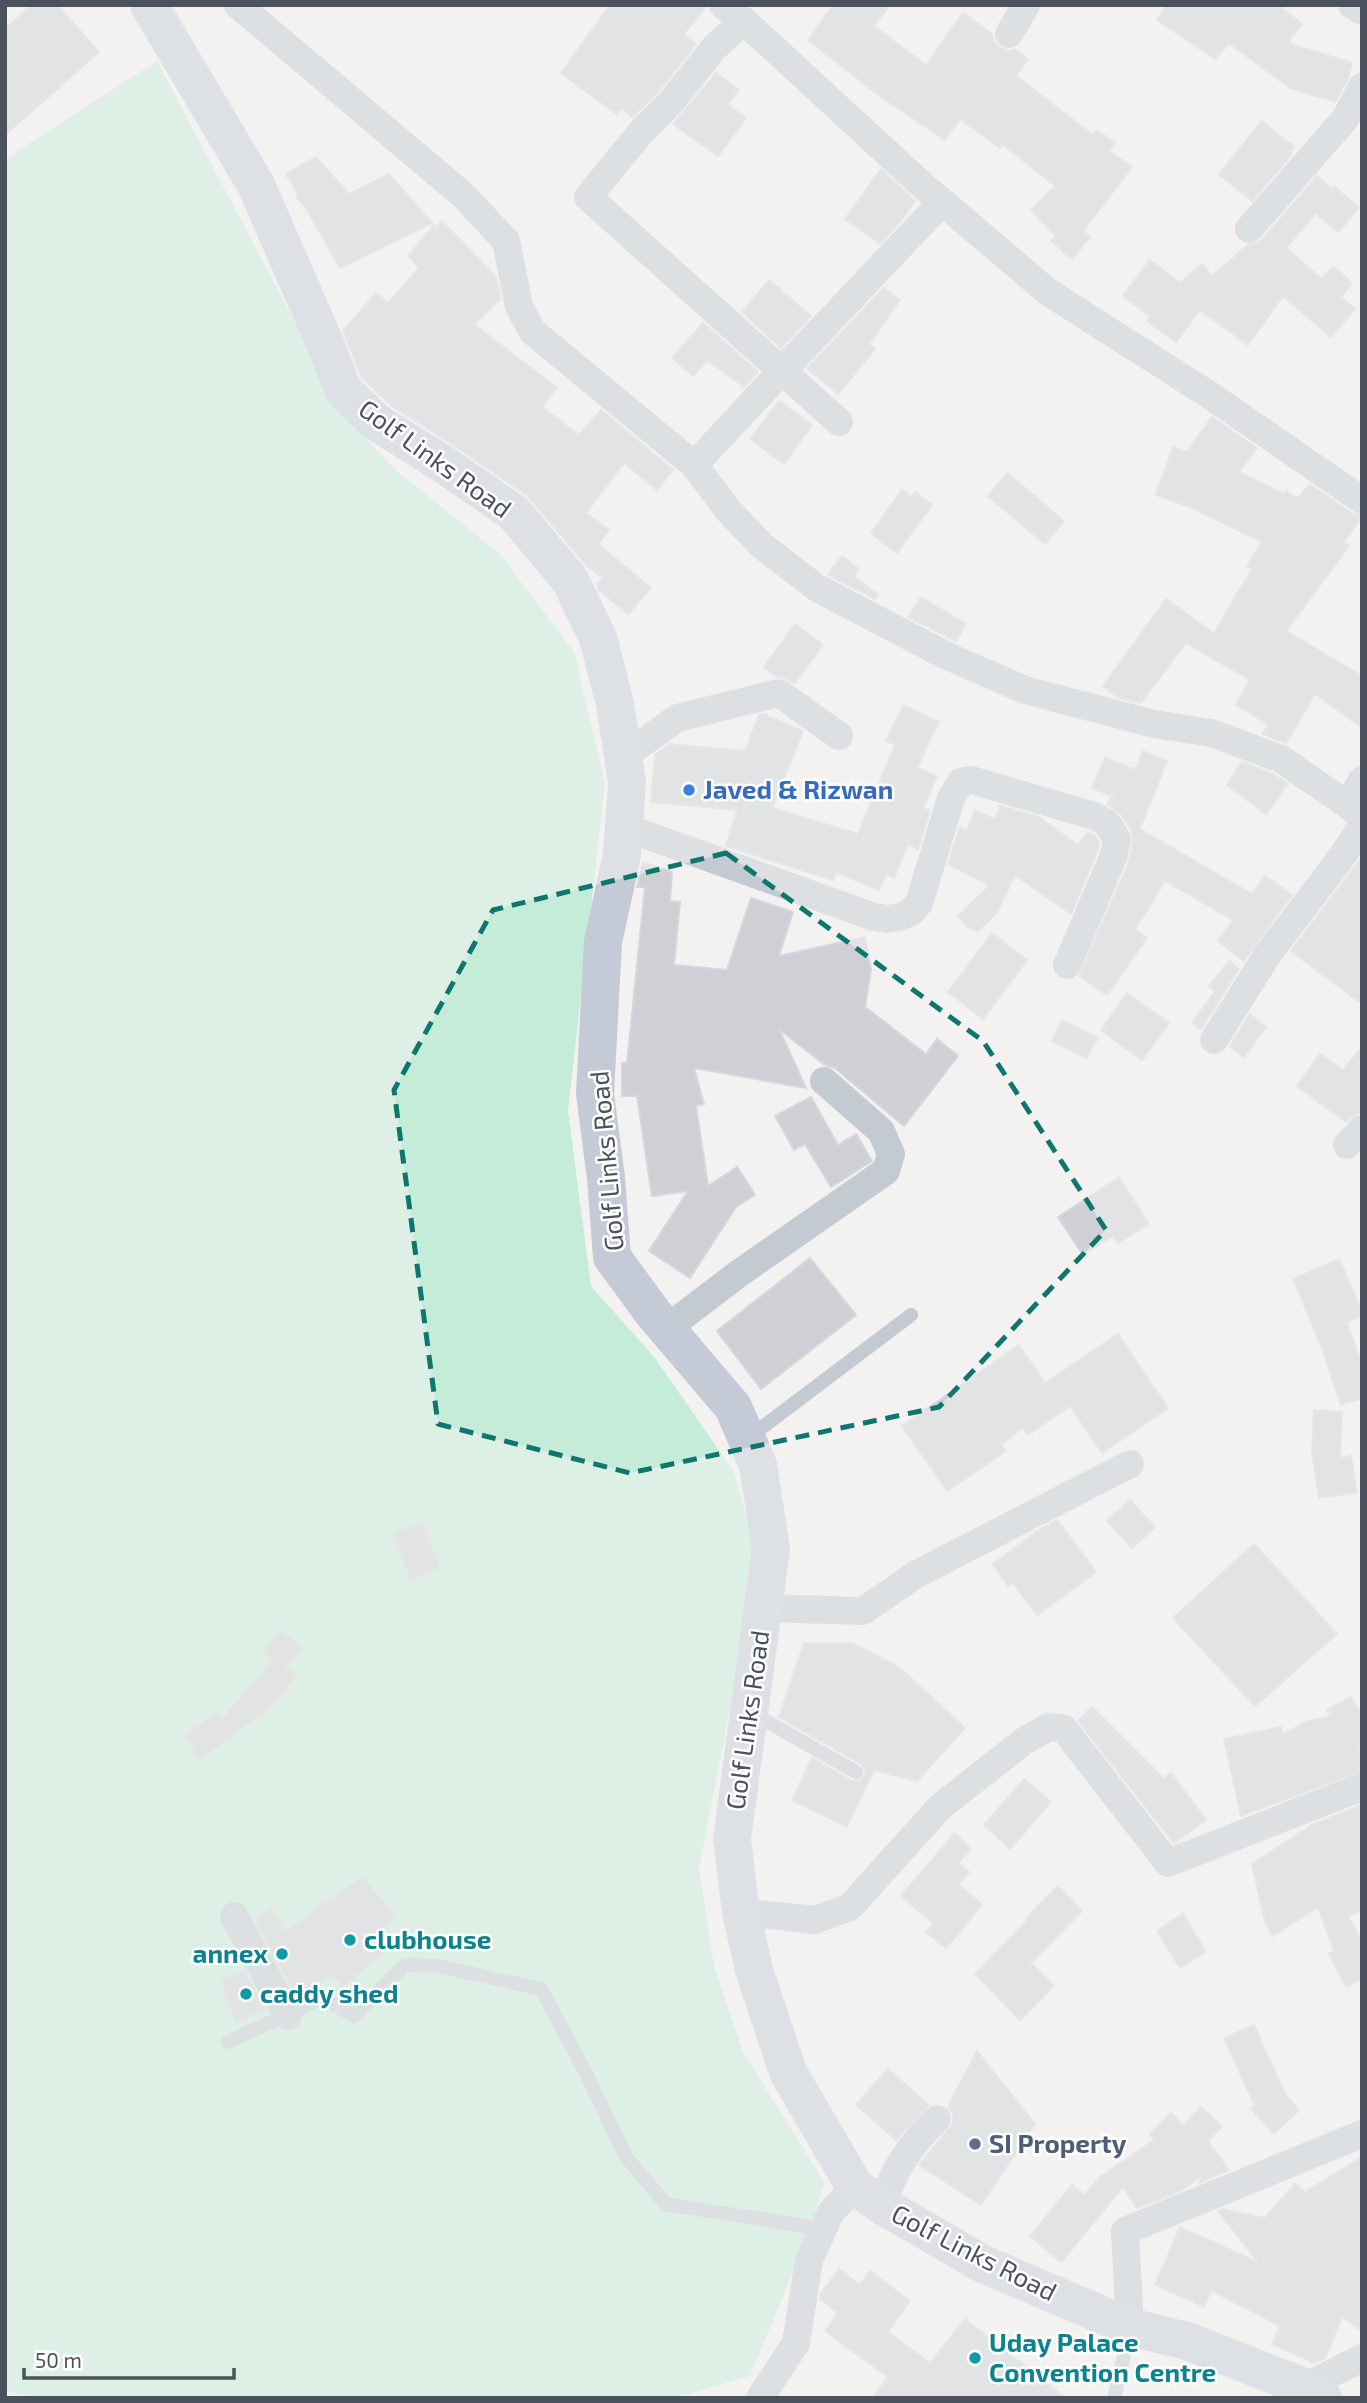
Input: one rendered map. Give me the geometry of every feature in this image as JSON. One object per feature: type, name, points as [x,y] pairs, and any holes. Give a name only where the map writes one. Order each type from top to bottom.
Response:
[{"type":"street","name":"Golf Links Road","points":[[149,5],[256,185],[343,390],[376,422],[514,513],[570,580],[598,638],[615,704],[627,782],[622,855],[603,942],[595,1094],[606,1178],[612,1257],[666,1329],[733,1407],[758,1465],[771,1549],[732,1839],[741,1912],[754,1970],[788,2072],[869,2197],[983,2264],[1130,2328],[1187,2341],[1313,2393]]},
{"type":"street","points":[[238,5],[464,196],[506,241],[519,306],[532,331],[694,464],[729,510],[761,545],[817,588],[921,643],[1025,690],[1154,724],[1211,733],[1281,759],[1357,816]]},
{"type":"street","points":[[1009,34],[1026,5]]},
{"type":"street","points":[[839,422],[588,197],[715,47],[734,13],[942,202],[1048,292],[1208,394],[1362,500]]},
{"type":"street","points":[[1249,229],[1345,119],[1362,87]]},
{"type":"street","points":[[694,464],[942,202]]},
{"type":"street","points":[[623,757],[677,718],[779,693],[839,736]]},
{"type":"street","points":[[624,827],[843,907],[887,919],[911,912],[919,903],[951,798],[961,782],[971,780],[1085,812],[1107,823],[1117,839],[1114,855],[1067,964]]},
{"type":"street","points":[[1214,1040],[1268,954],[1343,855],[1357,816],[1362,780]]},
{"type":"street","points":[[666,1329],[886,1171],[891,1154],[881,1131],[824,1081]]},
{"type":"street","points":[[764,1608],[863,1611],[915,1575],[1130,1464]]},
{"type":"street","points":[[741,1912],[815,1920],[849,1907],[940,1807],[1024,1741],[1049,1727],[1064,1729],[1168,1863],[1362,1787]]},
{"type":"street","points":[[234,1916],[288,2016]]},
{"type":"street","points":[[760,2398],[796,2343],[809,2260],[831,2212],[887,2187],[898,2165],[917,2138],[937,2119]]},
{"type":"street","points":[[1130,2328],[1125,2231],[1362,2134]]},
{"type":"street","points":[[1313,2393],[1362,2358]]},
{"type":"lane","points":[[746,1438],[911,1315]]},
{"type":"lane","points":[[749,1712],[856,1772]]},
{"type":"lane","points":[[228,2042],[323,1998],[354,2016],[405,1965],[438,1966],[541,1989],[586,2073],[625,2157],[666,2204],[824,2229]]},
{"type":"lane","points":[[1114,2398],[1130,2328]]},
{"type":"highlighted area","points":[[726,853],[983,1041],[1106,1230],[939,1407],[630,1473],[438,1424],[394,1090],[493,910]]},
{"type":"green space","points":[[157,61],[346,419],[398,472],[499,553],[574,652],[605,783],[568,1111],[591,1286],[655,1358],[734,1472],[759,1562],[699,1868],[714,1966],[743,2052],[825,2183],[805,2243],[750,2376],[674,2398],[36,2398],[5,2391],[5,159]]},
{"type":"building","points":[[32,5],[57,5],[99,52],[5,135],[5,29]]},
{"type":"building","points":[[610,5],[707,5],[684,34],[696,44],[658,92],[632,117],[621,108],[617,114],[561,73]]},
{"type":"building","points":[[833,5],[890,5],[874,26],[926,65],[963,13],[992,34],[994,42],[1000,48],[1008,51],[1014,49],[1028,59],[1016,76],[1093,135],[1097,130],[1115,143],[1109,151],[1132,167],[1083,231],[1090,237],[1072,259],[1051,241],[1056,236],[1031,210],[1055,186],[1002,144],[1000,148],[960,119],[945,140],[881,97],[808,40]]},
{"type":"building","points":[[1167,5],[1278,5],[1302,24],[1288,43],[1352,63],[1348,79],[1335,102],[1290,88],[1229,43],[1215,59],[1157,20]]},
{"type":"building","points":[[716,73],[739,90],[728,105],[746,118],[718,156],[673,124]]},
{"type":"building","points":[[1262,121],[1294,147],[1290,152],[1292,154],[1252,201],[1219,174]]},
{"type":"building","points":[[316,157],[349,194],[389,174],[432,223],[340,268],[306,208],[296,196],[298,194],[286,174]]},
{"type":"building","points":[[881,169],[915,201],[880,244],[845,219]]},
{"type":"building","points":[[1317,176],[1332,189],[1334,186],[1359,208],[1338,232],[1316,213],[1286,248],[1322,279],[1333,266],[1352,283],[1341,297],[1355,309],[1331,337],[1283,296],[1248,345],[1200,310],[1176,342],[1147,321],[1150,316],[1123,296],[1150,260],[1180,283],[1202,264],[1212,276],[1248,245],[1262,240]]},
{"type":"building","points":[[442,221],[496,277],[501,299],[474,324],[557,388],[542,407],[579,435],[601,410],[673,470],[657,490],[624,463],[586,513],[609,530],[598,544],[651,588],[628,614],[599,590],[597,585],[603,578],[587,566],[527,495],[392,406],[362,378],[343,331],[376,293],[388,303],[419,268],[408,256],[434,225],[436,228]]},
{"type":"building","points":[[769,280],[811,316],[781,348],[742,312]]},
{"type":"building","points":[[884,288],[900,300],[869,344],[875,349],[838,394],[807,368]]},
{"type":"building","points":[[703,323],[758,372],[744,387],[707,360],[693,376],[672,358]]},
{"type":"building","points":[[779,401],[812,425],[784,464],[750,439]]},
{"type":"building","points":[[1212,417],[1257,448],[1239,472],[1298,498],[1309,484],[1353,514],[1362,516],[1344,542],[1349,546],[1286,631],[1362,676],[1362,728],[1315,694],[1286,743],[1262,734],[1269,725],[1236,705],[1250,680],[1186,643],[1141,703],[1119,698],[1103,686],[1166,599],[1214,633],[1252,569],[1247,566],[1262,542],[1190,507],[1156,495],[1173,447],[1187,452]]},
{"type":"building","points":[[1007,473],[1064,521],[1045,544],[988,496]]},
{"type":"building","points":[[902,490],[911,497],[915,492],[932,505],[897,553],[871,533]]},
{"type":"building","points":[[842,556],[859,569],[854,576],[878,595],[875,599],[828,575]]},
{"type":"building","points":[[921,597],[966,624],[956,641],[908,617]]},
{"type":"building","points":[[795,624],[823,645],[794,684],[783,677],[777,677],[764,667]]},
{"type":"building","points":[[903,705],[939,722],[917,768],[937,776],[923,808],[930,811],[918,849],[908,844],[894,878],[886,874],[879,890],[836,872],[833,880],[726,846],[737,810],[651,802],[655,755],[670,744],[745,751],[759,715],[764,714],[803,731],[772,808],[858,834],[895,745],[886,741]]},
{"type":"building","points":[[1143,751],[1167,761],[1140,829],[1252,894],[1265,876],[1292,895],[1244,961],[1218,941],[1233,920],[1165,881],[1135,929],[1147,938],[1107,995],[1079,976],[1129,862],[1133,841],[1131,830],[1121,814],[1107,804],[1113,797],[1092,788],[1105,757],[1135,770]]},
{"type":"building","points":[[1242,762],[1273,774],[1288,784],[1266,814],[1227,785]]},
{"type":"building","points":[[1000,806],[1039,817],[1078,845],[1088,832],[1099,842],[1071,914],[1015,875],[996,914],[978,931],[969,928],[958,916],[990,885],[948,864],[960,827],[967,830],[975,811],[995,819]]},
{"type":"building","points":[[1362,857],[1362,1004],[1291,951]]},
{"type":"building","points":[[643,862],[672,872],[670,901],[680,902],[674,965],[727,970],[751,898],[793,912],[779,956],[865,937],[871,970],[865,1007],[926,1054],[937,1039],[958,1056],[904,1126],[835,1068],[825,1065],[779,1029],[806,1088],[694,1068],[704,1104],[696,1106],[708,1186],[737,1167],[755,1195],[736,1207],[690,1278],[649,1251],[688,1191],[652,1196],[637,1096],[622,1096],[622,1063],[627,1063],[645,887],[637,887]]},
{"type":"building","points":[[992,933],[1027,960],[983,1019],[948,992]]},
{"type":"building","points":[[1229,961],[1239,969],[1201,1029],[1192,1023],[1215,991],[1209,986]]},
{"type":"building","points":[[1127,993],[1169,1023],[1142,1060],[1101,1030]]},
{"type":"building","points":[[1250,1014],[1266,1027],[1244,1057],[1230,1046]]},
{"type":"building","points":[[1062,1020],[1098,1038],[1086,1058],[1052,1041]]},
{"type":"building","points":[[1362,1047],[1362,1113],[1357,1113],[1346,1122],[1297,1086],[1320,1054],[1343,1070]]},
{"type":"building","points":[[811,1097],[838,1145],[856,1134],[872,1161],[831,1187],[805,1144],[794,1150],[775,1116]]},
{"type":"building","points":[[1119,1178],[1149,1224],[1118,1243],[1113,1236],[1083,1255],[1058,1217]]},
{"type":"building","points":[[810,1258],[856,1315],[761,1389],[717,1331]]},
{"type":"building","points":[[1339,1259],[1362,1311],[1362,1316],[1347,1322],[1362,1366],[1362,1398],[1341,1405],[1319,1340],[1293,1279]]},
{"type":"building","points":[[1118,1334],[1168,1408],[1102,1453],[1070,1406],[1028,1435],[1022,1428],[1001,1445],[1006,1451],[947,1491],[902,1426],[1019,1345],[1045,1383]]},
{"type":"building","points":[[1314,1410],[1342,1412],[1340,1458],[1351,1456],[1357,1493],[1319,1498],[1312,1452]]},
{"type":"building","points":[[1130,1500],[1155,1527],[1132,1548],[1107,1521]]},
{"type":"building","points":[[1057,1520],[1096,1572],[1037,1615],[1013,1583],[1008,1586],[993,1564],[1037,1531]]},
{"type":"building","points":[[423,1523],[440,1569],[410,1580],[393,1534]]},
{"type":"building","points":[[1254,1544],[1337,1634],[1255,1706],[1173,1618]]},
{"type":"building","points":[[281,1630],[302,1648],[287,1667],[297,1675],[270,1707],[199,1760],[192,1753],[195,1750],[185,1736],[218,1712],[223,1718],[273,1660],[262,1651]]},
{"type":"building","points":[[804,1643],[852,1643],[899,1667],[965,1728],[917,1781],[874,1770],[847,1827],[792,1800],[812,1758],[852,1781],[861,1780],[866,1773],[861,1764],[779,1717]]},
{"type":"building","points":[[1351,1697],[1358,1710],[1362,1709],[1362,1748],[1355,1740],[1362,1753],[1362,1771],[1241,1816],[1224,1739],[1281,1727],[1282,1735],[1308,1721],[1332,1716],[1327,1710]]},
{"type":"building","points":[[1092,1707],[1164,1779],[1171,1773],[1206,1820],[1174,1843],[1078,1721]]},
{"type":"building","points":[[1024,1779],[1051,1802],[1010,1849],[984,1825]]},
{"type":"building","points":[[1362,1805],[1362,1911],[1348,1916],[1362,1941],[1362,1979],[1347,1987],[1328,1954],[1334,1951],[1318,1907],[1273,1936],[1265,1922],[1252,1864],[1314,1824]]},
{"type":"building","points":[[955,1833],[971,1849],[958,1863],[969,1872],[958,1884],[982,1905],[946,1948],[926,1932],[933,1923],[901,1896]]},
{"type":"building","name":"clubhouse","points":[[363,1877],[396,1916],[377,1931],[386,1949],[343,1988],[333,1976],[295,1994],[255,1920],[272,1907],[285,1931]]},
{"type":"building","points":[[1058,1886],[1082,1911],[1031,1963],[1054,1986],[1020,2020],[975,1974]]},
{"type":"building","points":[[1183,1914],[1206,1952],[1180,1968],[1157,1931]]},
{"type":"building","name":"caddy shed","points":[[244,1970],[266,2010],[235,2022],[221,1980]]},
{"type":"building","points":[[1254,2025],[1285,2094],[1299,2110],[1274,2134],[1251,2109],[1255,2106],[1224,2038]]},
{"type":"building","name":"SI Property","points":[[977,2051],[1035,2124],[981,2205],[919,2165],[953,2124],[953,2114],[948,2107]]},
{"type":"building","points":[[888,2069],[929,2105],[896,2140],[856,2105]]},
{"type":"building","points":[[1201,2107],[1222,2126],[1208,2141],[1229,2170],[1199,2183],[1203,2175],[1180,2191],[1137,2208],[1123,2187],[1061,2262],[1030,2236],[1072,2185],[1084,2195],[1099,2178],[1155,2139],[1150,2134],[1171,2113],[1183,2126]]},
{"type":"building","points":[[1362,2157],[1362,2331],[1342,2317],[1325,2358],[1314,2363],[1272,2344],[1280,2326],[1211,2290],[1204,2307],[1155,2285],[1180,2227],[1258,2262],[1218,2211],[1222,2209],[1265,2218],[1295,2184],[1305,2192]]},
{"type":"building","points":[[839,2269],[860,2285],[870,2271],[910,2301],[888,2332],[930,2363],[965,2319],[1066,2398],[872,2398],[888,2377],[825,2331],[838,2313],[820,2299],[820,2295]]},
{"type":"place","name":"Javed & Rizwan","points":[[689,790]]},
{"type":"place","name":"clubhouse","points":[[350,1940]]},
{"type":"place","name":"annex","points":[[282,1954]]},
{"type":"place","name":"caddy shed","points":[[246,1994]]},
{"type":"place","name":"SI Property","points":[[975,2144]]},
{"type":"place","name":"Uday Palace Convention Centre","points":[[975,2358]]}]
